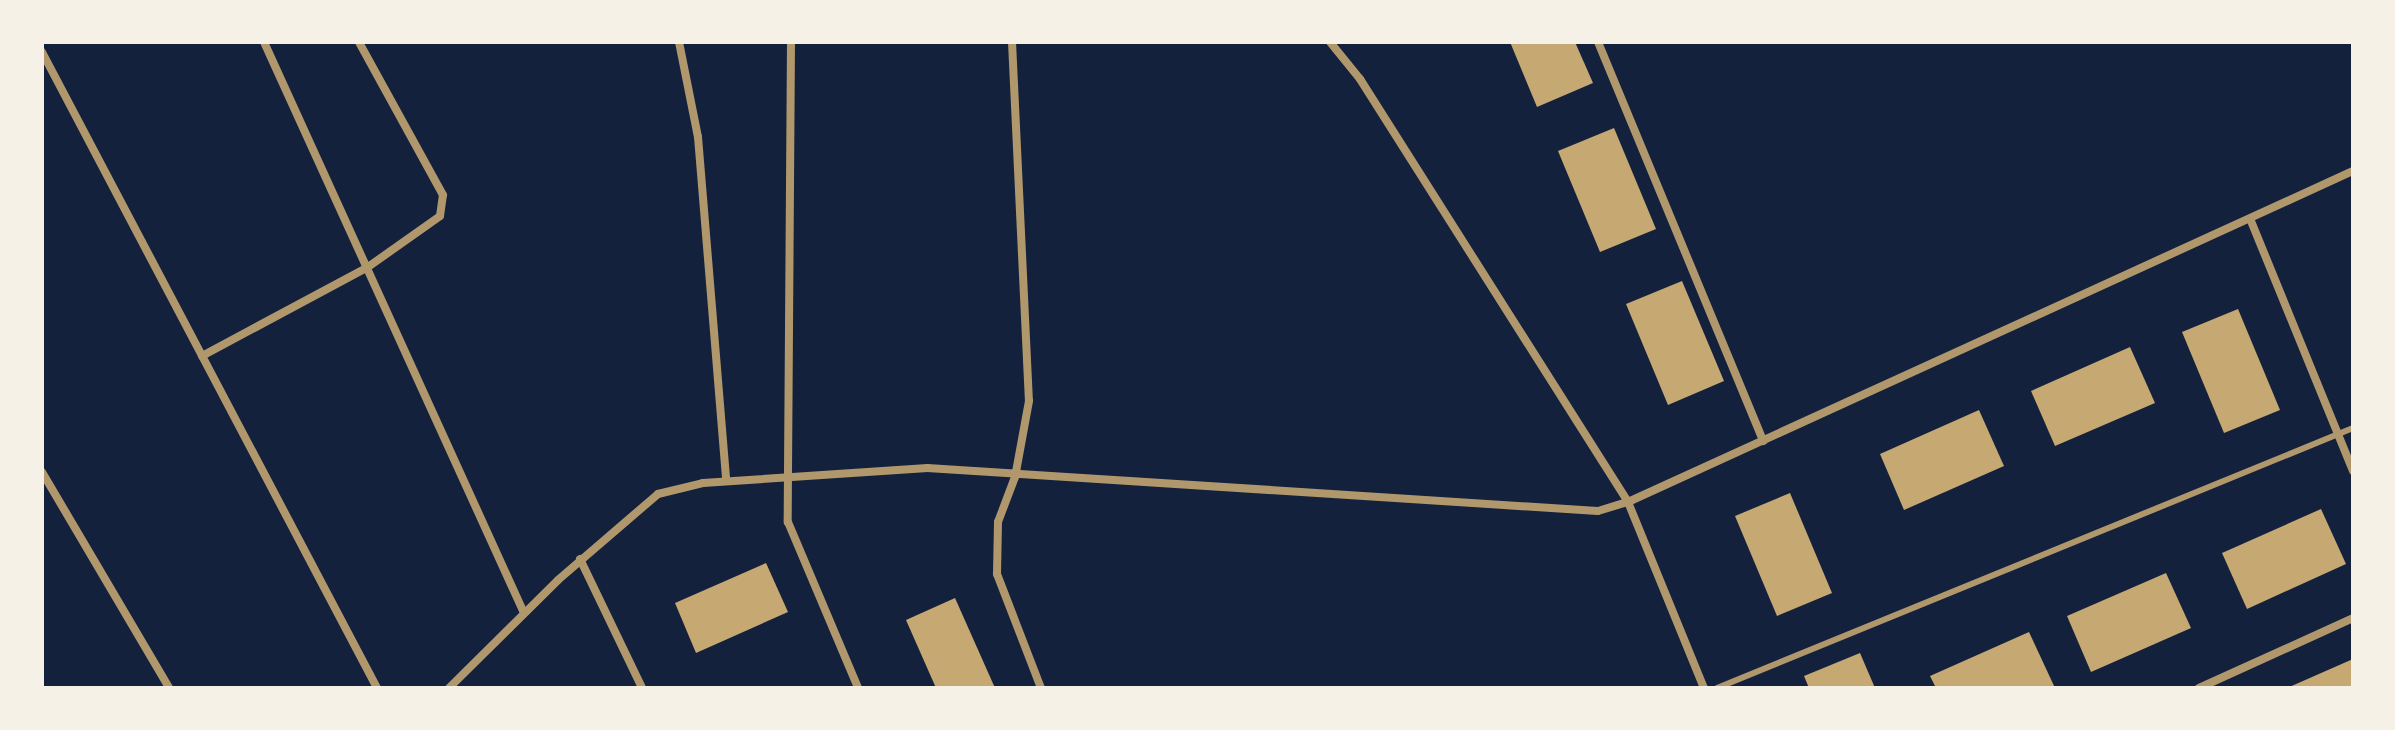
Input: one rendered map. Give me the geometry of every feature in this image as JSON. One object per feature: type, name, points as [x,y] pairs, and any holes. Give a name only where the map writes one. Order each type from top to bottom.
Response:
[{"type":"street","points":[[264,42],[524,613]]},
{"type":"street","points":[[202,356],[368,267],[436,222],[444,203],[359,42]]},
{"type":"street","points":[[679,42],[698,137],[726,481]]},
{"type":"street","points":[[791,42],[788,522],[858,688]]},
{"type":"street","points":[[1012,42],[1029,401],[1015,477],[998,522],[997,574],[1041,688]]},
{"type":"street","points":[[1330,42],[1360,79],[1628,502],[1704,688]]},
{"type":"street","points":[[1598,42],[1763,441]]},
{"type":"street","points":[[42,52],[377,688]]},
{"type":"street","points":[[449,688],[580,559],[658,494],[726,481],[927,468],[1015,477],[1598,511],[1628,502],[2251,221],[2353,171]]},
{"type":"street","points":[[2251,221],[2353,471]]},
{"type":"street","points":[[42,472],[169,688]]},
{"type":"street","points":[[580,559],[642,688]]},
{"type":"street","points":[[2199,688],[2353,618]]},
{"type":"lane","points":[[1717,688],[2353,428]]},
{"type":"building","points":[[1510,42],[1575,42],[1593,83],[1537,107]]},
{"type":"building","points":[[1614,128],[1656,229],[1600,252],[1558,151]]},
{"type":"building","points":[[1682,281],[1724,381],[1668,405],[1626,304]]},
{"type":"building","points":[[2238,309],[2280,410],[2224,433],[2182,332]]},
{"type":"building","points":[[2130,347],[2155,403],[2055,446],[2031,391]]},
{"type":"building","points":[[1979,410],[2004,466],[1904,510],[1880,454]]},
{"type":"building","points":[[1790,493],[1832,593],[1777,616],[1735,516]]},
{"type":"building","points":[[2321,509],[2346,564],[2247,609],[2222,553]]},
{"type":"building","points":[[766,563],[788,612],[696,653],[675,603]]},
{"type":"building","points":[[2166,573],[2191,628],[2091,672],[2067,616]]},
{"type":"building","points":[[955,598],[995,688],[936,688],[906,620]]},
{"type":"building","points":[[2029,632],[2055,688],[1936,688],[1930,676]]},
{"type":"building","points":[[1860,653],[1875,688],[1809,688],[1804,676]]},
{"type":"building","points":[[2353,659],[2353,688],[2287,688]]}]
